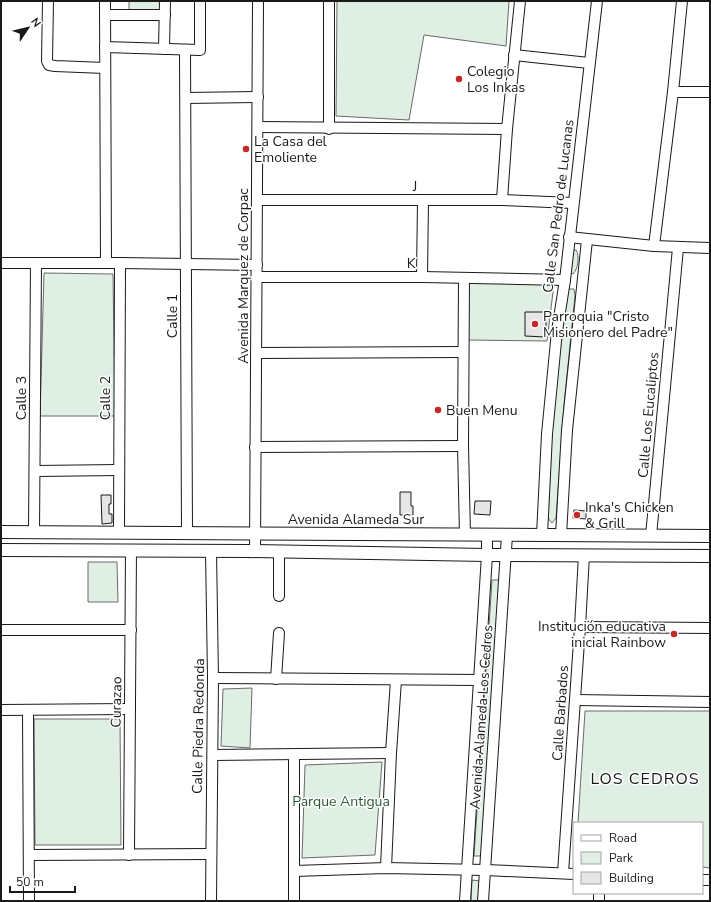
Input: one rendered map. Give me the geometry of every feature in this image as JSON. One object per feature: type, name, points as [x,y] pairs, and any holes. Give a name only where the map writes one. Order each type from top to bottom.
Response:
[{"type":"main road","name":"Avenida Alameda Sur","points":[[1,532],[710,536]]},
{"type":"main road","points":[[1,550],[710,556]]},
{"type":"street","points":[[48,1],[47,61],[49,65],[105,68]]},
{"type":"street","points":[[105,1],[106,263]]},
{"type":"street","points":[[164,49],[165,1]]},
{"type":"street","points":[[105,47],[200,50],[200,1]]},
{"type":"street","name":"Avenida Marquez de Corpac","points":[[254,552],[258,1]]},
{"type":"street","points":[[329,1],[329,129]]},
{"type":"street","points":[[502,200],[507,129],[520,1]]},
{"type":"street","name":"Calle San Pedro de Lucanas","points":[[542,535],[547,434],[556,331],[565,280],[597,1]]},
{"type":"street","points":[[654,246],[673,92],[682,1]]},
{"type":"street","points":[[106,15],[164,15]]},
{"type":"street","name":"Calle 1","points":[[185,50],[186,533]]},
{"type":"street","points":[[514,55],[589,63]]},
{"type":"street","points":[[673,92],[710,92]]},
{"type":"street","points":[[186,98],[258,97]]},
{"type":"street","points":[[258,127],[329,129],[507,129]]},
{"type":"street","name":"J","points":[[257,200],[502,200],[573,203]]},
{"type":"street","points":[[422,278],[423,200]]},
{"type":"street","points":[[570,237],[587,240],[678,248],[710,248]]},
{"type":"street","points":[[561,535],[567,430],[587,240]]},
{"type":"street","name":"Calle Los Eucaliptos","points":[[651,536],[678,248]]},
{"type":"street","points":[[567,261],[582,282]]},
{"type":"street","points":[[1,263],[257,265]]},
{"type":"street","name":"Calle 3","points":[[34,532],[36,263]]},
{"type":"street","name":"Calle 2","points":[[119,533],[120,263]]},
{"type":"street","name":"K","points":[[256,277],[565,280]]},
{"type":"street","points":[[464,278],[464,535]]},
{"type":"street","points":[[256,353],[463,352]]},
{"type":"street","points":[[255,447],[463,446]]},
{"type":"street","points":[[34,471],[119,470]]},
{"type":"street","name":"Avenida Alameda Los Cedros","points":[[465,901],[487,555],[487,535]]},
{"type":"street","name":"Avenida Alameda Los Cedros","points":[[484,901],[508,535]]},
{"type":"street","name":"Curazao","points":[[129,855],[132,550]]},
{"type":"street","name":"Calle Piedra Redonda","points":[[210,901],[213,755],[212,551]]},
{"type":"street","points":[[278,596],[279,552]]},
{"type":"street","name":"Calle Barbados","points":[[563,873],[584,555]]},
{"type":"street","points":[[580,627],[710,628]]},
{"type":"street","points":[[1,630],[132,630]]},
{"type":"street","points":[[276,679],[279,633]]},
{"type":"street","points":[[213,678],[479,680]]},
{"type":"street","points":[[386,868],[396,680]]},
{"type":"street","points":[[575,700],[710,702]]},
{"type":"street","points":[[1,710],[130,709]]},
{"type":"street","points":[[28,710],[29,901]]},
{"type":"street","points":[[213,755],[391,753]]},
{"type":"street","points":[[294,755],[294,901]]},
{"type":"street","points":[[29,855],[210,854]]},
{"type":"street","points":[[294,871],[386,868],[467,869],[573,874]]},
{"type":"green space","points":[[129,1],[165,1],[165,15],[129,15]]},
{"type":"green space","points":[[337,1],[509,1],[506,46],[424,35],[409,120],[336,116]]},
{"type":"green space","points":[[572,250],[576,250],[578,259],[576,269],[573,274],[569,272]]},
{"type":"green space","points":[[44,273],[113,274],[115,416],[40,416]]},
{"type":"green space","points":[[468,283],[554,284],[547,341],[467,340]]},
{"type":"green space","points":[[568,289],[574,289],[575,296],[564,405],[556,518],[552,523],[548,518],[553,408],[564,297]]},
{"type":"green space","points":[[88,562],[117,562],[118,602],[88,602]]},
{"type":"green space","points":[[492,580],[501,580],[483,856],[474,856]]},
{"type":"green space","points":[[252,688],[250,748],[221,746],[223,689]]},
{"type":"green space","points":[[585,711],[710,711],[710,868],[703,867],[703,822],[578,822]]},
{"type":"green space","points":[[34,719],[120,719],[121,845],[35,845]]},
{"type":"green space","name":"Parque Antigua","points":[[382,762],[375,855],[302,858],[305,765]]},
{"type":"green space","points":[[472,880],[480,881],[479,901],[471,901]]},
{"type":"building","name":"Parroquia \"Cristo Misionero del Padre\"","points":[[525,312],[546,312],[546,337],[525,336]]},
{"type":"building","points":[[400,492],[411,492],[411,506],[413,506],[413,515],[400,515]]},
{"type":"building","points":[[101,495],[111,495],[109,514],[112,514],[112,523],[102,524]]},
{"type":"building","points":[[475,501],[491,501],[490,515],[474,514]]},
{"type":"building","points":[[574,510],[586,511],[586,519],[573,518]]},
{"type":"place","name":"Colegio Los Inkas","points":[[459,79]]},
{"type":"place","name":"La Casa del Emoliente","points":[[246,149]]},
{"type":"place","name":"Parroquia \"Cristo Misionero del Padre\"","points":[[535,324]]},
{"type":"place","name":"Buen Menu","points":[[438,410]]},
{"type":"place","name":"Inka's Chicken & Grill","points":[[577,515]]},
{"type":"place","name":"Institución educativa inicial Rainbow","points":[[674,634]]},
{"type":"district","name":"LOS CEDROS","points":[[645,778]]}]
